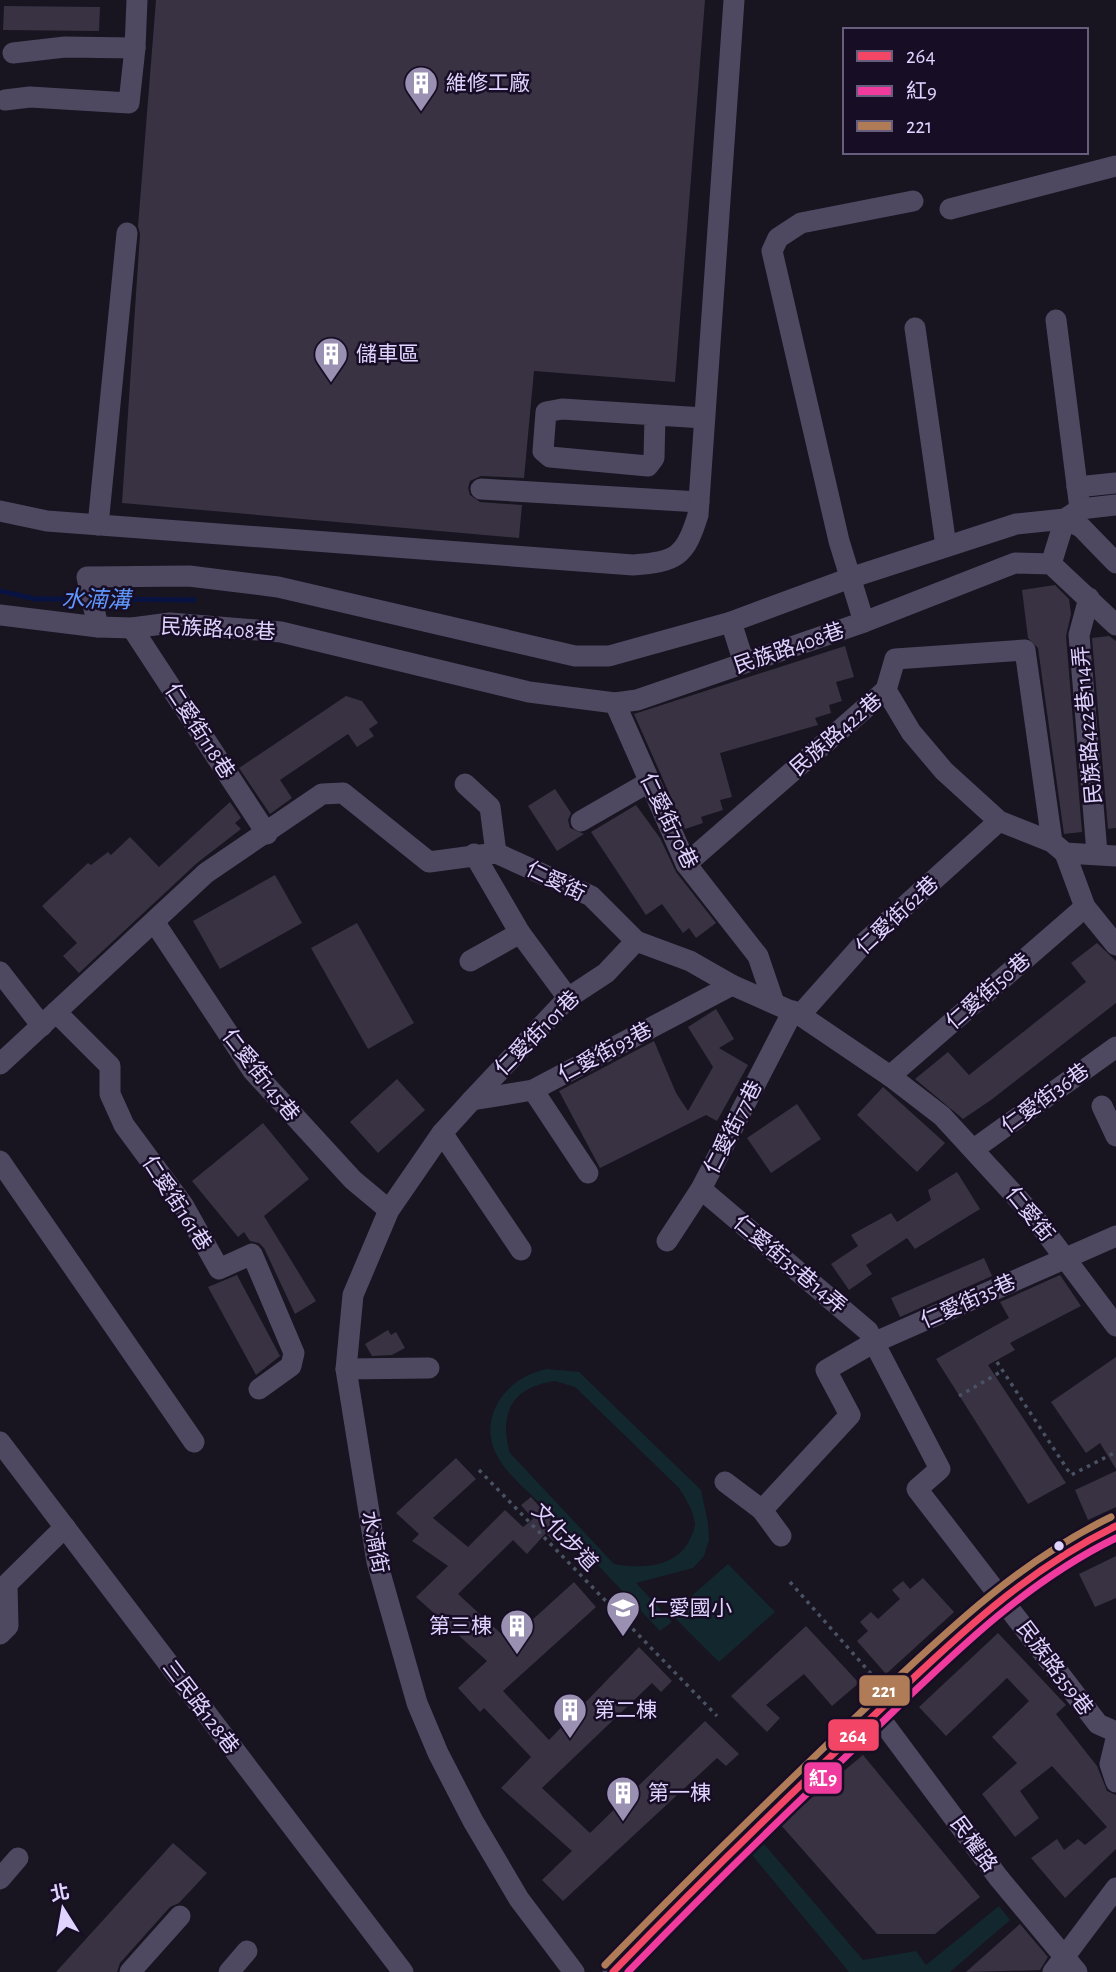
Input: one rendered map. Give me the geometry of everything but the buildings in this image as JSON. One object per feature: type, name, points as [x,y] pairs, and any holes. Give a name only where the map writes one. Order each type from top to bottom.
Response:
[{"type":"street","points":[[5,100],[30,97],[129,103],[137,0]]},
{"type":"street","points":[[0,511],[47,521],[98,525],[633,565],[666,563],[689,543],[699,502],[734,0]]},
{"type":"street","points":[[13,53],[65,47],[135,48]]},
{"type":"street","points":[[950,209],[1116,166]]},
{"type":"street","points":[[864,622],[850,578],[772,251],[778,237],[800,223],[913,201]]},
{"type":"street","points":[[98,525],[127,233]]},
{"type":"street","points":[[1056,320],[1077,486],[1073,514],[1051,564],[1116,625]]},
{"type":"street","points":[[915,328],[946,546]]},
{"type":"street","points":[[655,415],[654,458],[648,466],[550,457],[543,451],[546,412],[562,409],[704,418]]},
{"type":"street","points":[[1077,486],[1116,483]]},
{"type":"street","points":[[481,489],[699,502]]},
{"type":"street","name":"民族路408巷","points":[[1051,564],[1030,561],[1015,563],[864,622],[637,700],[615,703],[529,692],[281,632],[170,623],[132,628],[98,627],[86,577],[189,576],[278,587],[575,656],[609,656],[730,622],[850,578],[1017,524],[1116,505]]},
{"type":"street","points":[[1073,514],[1081,527],[1116,563]]},
{"type":"street","name":"民族路422巷114弄","points":[[1089,598],[1079,635],[1106,855]]},
{"type":"street","points":[[0,615],[98,627]]},
{"type":"street","points":[[730,622],[744,663]]},
{"type":"street","name":"仁愛街118巷","points":[[132,628],[267,834]]},
{"type":"street","points":[[886,690],[895,659],[1025,650],[1058,847],[1085,906],[1116,945]]},
{"type":"street","name":"民族路422巷","points":[[686,864],[886,690],[911,732],[944,771],[999,821],[1058,847],[1106,855]]},
{"type":"street","name":"仁愛街70巷","points":[[615,703],[686,864],[758,957],[789,1010]]},
{"type":"street","points":[[581,821],[649,782]]},
{"type":"street","points":[[465,784],[490,807],[496,853]]},
{"type":"street","name":"仁愛街","points":[[0,1064],[206,873],[323,794],[333,791],[343,793],[429,862],[496,853],[591,896],[636,941],[690,961],[732,985],[789,1010],[890,1076],[942,1116],[974,1149],[1031,1213],[1116,1326]]},
{"type":"street","name":"仁愛街62巷","points":[[789,1010],[999,821]]},
{"type":"street","points":[[474,854],[520,933],[568,998]]},
{"type":"street","name":"仁愛街50巷","points":[[890,1076],[1085,906]]},
{"type":"street","name":"仁愛街145巷","points":[[155,923],[253,1071],[353,1180],[389,1210]]},
{"type":"street","points":[[470,961],[520,933]]},
{"type":"street","name":"仁愛街101巷","points":[[472,1100],[568,998],[606,973],[636,941]]},
{"type":"street","name":"仁愛街161巷","points":[[0,972],[49,1019],[110,1066],[110,1094],[124,1125],[183,1205],[219,1269],[252,1254],[294,1353],[290,1366],[259,1389]]},
{"type":"street","name":"仁愛街93巷","points":[[472,1100],[533,1090],[732,985]]},
{"type":"street","name":"仁愛街77巷","points":[[667,1241],[701,1189],[789,1010]]},
{"type":"street","name":"仁愛街36巷","points":[[974,1149],[1116,1047]]},
{"type":"street","points":[[533,1090],[588,1172]]},
{"type":"street","name":"水湳街","points":[[472,1100],[442,1133],[389,1210],[353,1295],[346,1369],[377,1562],[418,1703],[438,1753],[480,1832],[519,1899],[574,1972]]},
{"type":"street","points":[[1102,1107],[1116,1136]]},
{"type":"street","points":[[442,1133],[521,1250]]},
{"type":"street","points":[[0,1161],[194,1442]]},
{"type":"street","name":"仁愛街35巷14弄","points":[[701,1189],[868,1331],[940,1469],[917,1489]]},
{"type":"street","name":"仁愛街35巷","points":[[762,1510],[850,1415],[818,1372],[873,1343],[1116,1236]]},
{"type":"street","points":[[346,1369],[429,1368]]},
{"type":"street","name":"三民路128巷","points":[[0,1442],[402,1972]]},
{"type":"street","points":[[725,1482],[762,1510],[780,1536]]},
{"type":"street","name":"民族路359巷","points":[[917,1489],[1098,1724],[1116,1732]]},
{"type":"street","points":[[613,1972],[725,1855],[1001,1597],[1094,1536],[1116,1526]]},
{"type":"street","points":[[0,1634],[8,1626],[3,1581],[65,1527]]},
{"type":"street","name":"民權路","points":[[876,1713],[1065,1968]]},
{"type":"street","points":[[1116,1739],[1110,1764],[1116,1782]]},
{"type":"street","points":[[0,1879],[19,1858]]},
{"type":"street","points":[[1065,1968],[1116,1888]]},
{"type":"street","points":[[131,1972],[180,1916]]},
{"type":"street","points":[[229,1972],[247,1951]]},
{"type":"path","points":[[997,1362],[1071,1475],[1116,1452]]},
{"type":"path","points":[[959,1395],[1002,1371]]},
{"type":"path","name":"文化步道","points":[[479,1470],[717,1716]]},
{"type":"path","points":[[790,1582],[880,1684]]},
{"type":"green space","points":[[548,1369],[579,1372],[701,1490],[709,1540],[704,1556],[693,1568],[636,1583],[672,1622],[660,1631],[499,1459],[492,1444],[490,1429],[493,1415],[508,1390],[533,1373]],"holes":[[[555,1381],[575,1387],[679,1488],[684,1496],[695,1525],[684,1549],[676,1556],[646,1566],[614,1564],[510,1453],[506,1425],[512,1404],[519,1396],[529,1389]]]},
{"type":"green space","points":[[728,1564],[775,1612],[719,1662],[671,1614]]},
{"type":"green space","points":[[764,1844],[863,1960],[916,1951],[926,1965],[999,1906],[1010,1920],[950,1972],[849,1972],[752,1855]]},
{"type":"waterway","name":"水湳溝","points":[[0,591],[35,599],[86,599]]},
{"type":"waterway","name":"水湳溝","points":[[96,599],[194,600]]},
{"type":"transit line","name":"221","points":[[605,1965],[762,1807],[947,1632],[1041,1558],[1111,1517]]},
{"type":"transit line","name":"264","points":[[613,1972],[770,1815],[954,1640],[1047,1566],[1116,1526]]},
{"type":"transit line","name":"紅9","points":[[628,1972],[781,1819],[959,1649],[1049,1577],[1116,1538]]},
{"type":"place","name":"維修工廠","points":[[421,113]]},
{"type":"place","name":"儲車區","points":[[331,384]]},
{"type":"place","name":"仁愛國小","points":[[623,1638]]},
{"type":"place","name":"第三棟","points":[[517,1656]]},
{"type":"place","name":"第二棟","points":[[570,1740]]},
{"type":"place","name":"第一棟","points":[[623,1823]]}]
